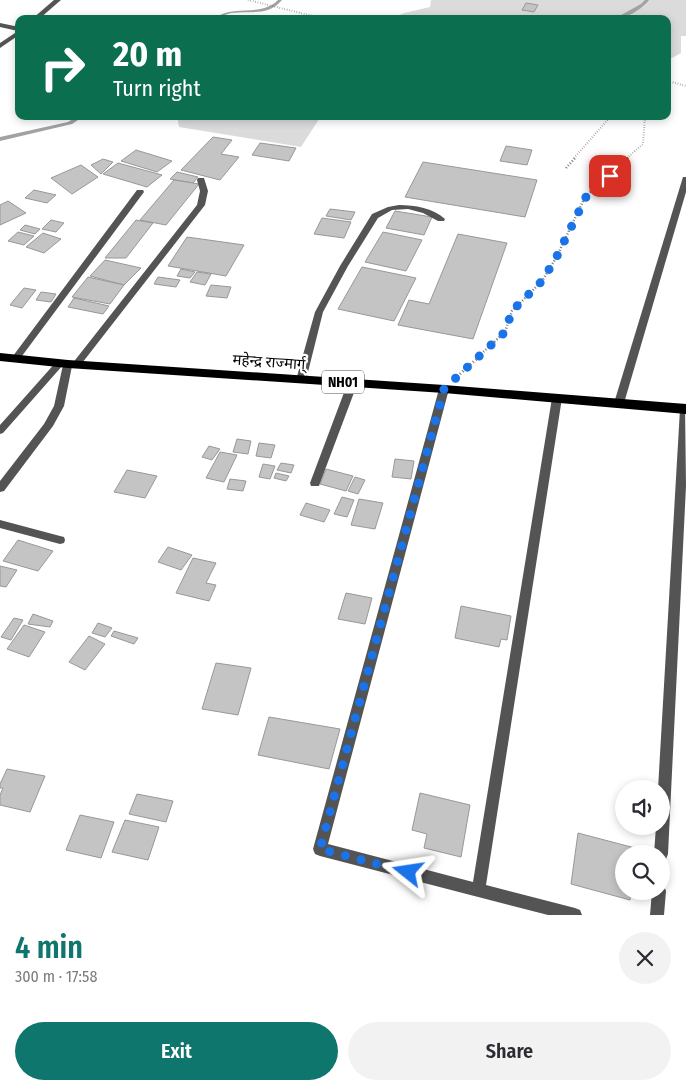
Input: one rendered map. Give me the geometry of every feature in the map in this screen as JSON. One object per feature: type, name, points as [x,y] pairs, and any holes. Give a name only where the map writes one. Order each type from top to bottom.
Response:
[{"type":"highway","name":"महेन्द्र राज्मार्ग्","points":[[0,357],[68,364],[353,382],[686,409]]},
{"type":"street","points":[[40,15],[58,0]]},
{"type":"street","points":[[0,25],[15,29]]},
{"type":"street","points":[[0,46],[15,33]]},
{"type":"street","points":[[619,403],[686,179]]},
{"type":"street","points":[[0,431],[68,364],[201,205],[204,191],[201,180]]},
{"type":"street","points":[[16,358],[140,192]]},
{"type":"street","points":[[301,380],[319,312],[344,266],[375,216],[382,210],[398,207],[431,212],[441,219]]},
{"type":"street","points":[[0,488],[48,426],[55,413],[68,364]]},
{"type":"street","points":[[315,483],[353,382]]},
{"type":"street","points":[[444,389],[320,849],[576,915]]},
{"type":"street","points":[[478,891],[557,398]]},
{"type":"street","points":[[662,845],[686,409]]},
{"type":"street","points":[[0,524],[60,540]]},
{"type":"street","points":[[657,915],[658,900]]},
{"type":"path","points":[[248,0],[309,15]]},
{"type":"path","points":[[671,82],[686,86]]},
{"type":"path","points":[[566,168],[608,120]]},
{"type":"path","points":[[444,389],[505,332],[512,311],[542,281],[556,258],[586,197],[643,144],[645,120]]},
{"type":"shaded area","points":[[431,0],[686,0],[686,36],[681,36],[681,53],[671,58],[671,15],[399,15],[430,7]]},
{"type":"shaded area","points":[[178,120],[318,120],[301,147],[179,127]]},
{"type":"building","points":[[526,3],[538,5],[534,12],[522,10]]},
{"type":"building","points":[[213,137],[232,140],[221,154],[239,157],[220,180],[181,170]]},
{"type":"building","points":[[260,143],[296,148],[289,161],[252,155]]},
{"type":"building","points":[[506,146],[532,150],[527,165],[500,161]]},
{"type":"building","points":[[136,150],[172,161],[157,172],[121,161]]},
{"type":"building","points":[[103,159],[113,162],[101,174],[91,165]]},
{"type":"building","points":[[423,162],[537,180],[525,217],[405,197]]},
{"type":"building","points":[[118,163],[162,175],[147,187],[103,174]]},
{"type":"building","points":[[81,165],[98,177],[72,194],[51,178]]},
{"type":"building","points":[[177,172],[198,177],[193,183],[170,179]]},
{"type":"building","points":[[174,180],[199,184],[166,225],[140,220]]},
{"type":"building","points":[[34,190],[56,195],[47,203],[25,198]]},
{"type":"building","points":[[8,201],[26,213],[0,225],[0,205]]},
{"type":"building","points":[[330,209],[355,212],[351,220],[326,216]]},
{"type":"building","points":[[395,211],[432,217],[424,235],[386,228]]},
{"type":"building","points":[[322,218],[351,222],[344,238],[314,234]]},
{"type":"building","points":[[51,220],[64,223],[56,232],[42,229]]},
{"type":"building","points":[[136,220],[153,223],[126,258],[105,258]]},
{"type":"building","points":[[25,225],[40,229],[35,234],[20,230]]},
{"type":"building","points":[[18,232],[34,236],[24,245],[8,241]]},
{"type":"building","points":[[383,232],[422,240],[406,271],[365,262]]},
{"type":"building","points":[[43,233],[61,239],[44,253],[26,247]]},
{"type":"building","points":[[458,234],[507,243],[473,339],[398,325],[409,300],[429,304]]},
{"type":"building","points":[[187,237],[244,245],[226,276],[168,266]]},
{"type":"building","points":[[105,260],[141,268],[124,285],[90,276]]},
{"type":"building","points":[[362,267],[416,278],[394,321],[338,309]]},
{"type":"building","points":[[181,269],[195,272],[190,278],[177,276]]},
{"type":"building","points":[[197,272],[211,274],[205,285],[190,282]]},
{"type":"building","points":[[88,277],[124,285],[110,304],[72,297]]},
{"type":"building","points":[[158,277],[180,280],[176,287],[154,284]]},
{"type":"building","points":[[211,285],[231,287],[227,298],[206,296]]},
{"type":"building","points":[[24,288],[36,290],[22,308],[10,305]]},
{"type":"building","points":[[41,292],[56,294],[51,302],[36,300]]},
{"type":"building","points":[[74,298],[109,306],[103,314],[68,307]]},
{"type":"building","points":[[237,439],[251,441],[248,454],[233,452]]},
{"type":"building","points":[[259,443],[275,445],[271,458],[256,456]]},
{"type":"building","points":[[209,446],[220,449],[212,460],[202,457]]},
{"type":"building","points":[[220,452],[237,455],[224,482],[206,478]]},
{"type":"building","points":[[395,459],[414,461],[411,479],[392,477]]},
{"type":"building","points":[[281,463],[294,465],[291,473],[277,470]]},
{"type":"building","points":[[263,464],[275,466],[270,479],[259,477]]},
{"type":"building","points":[[326,469],[353,476],[346,491],[320,484]]},
{"type":"building","points":[[127,470],[157,476],[145,498],[114,492]]},
{"type":"building","points":[[276,473],[289,476],[286,481],[274,478]]},
{"type":"building","points":[[355,477],[365,480],[358,494],[348,491]]},
{"type":"building","points":[[230,479],[246,481],[243,491],[227,489]]},
{"type":"building","points":[[342,497],[354,500],[347,517],[334,514]]},
{"type":"building","points":[[359,499],[383,503],[375,529],[351,525]]},
{"type":"building","points":[[306,503],[330,510],[324,522],[300,515]]},
{"type":"building","points":[[18,540],[53,551],[38,571],[3,561]]},
{"type":"building","points":[[168,547],[192,555],[181,570],[158,562]]},
{"type":"building","points":[[193,558],[216,563],[206,583],[216,585],[209,601],[176,593]]},
{"type":"building","points":[[0,566],[17,570],[6,587],[0,586]]},
{"type":"building","points":[[346,593],[372,598],[365,624],[338,619]]},
{"type":"building","points":[[461,606],[511,616],[507,640],[501,639],[499,647],[455,638]]},
{"type":"building","points":[[33,614],[53,621],[50,627],[28,624]]},
{"type":"building","points":[[14,618],[23,620],[11,640],[1,637]]},
{"type":"building","points":[[98,623],[112,628],[105,637],[92,633]]},
{"type":"building","points":[[24,625],[45,632],[29,657],[7,649]]},
{"type":"building","points":[[114,631],[138,638],[134,644],[111,636]]},
{"type":"building","points":[[89,636],[105,644],[85,670],[69,662]]},
{"type":"building","points":[[216,663],[251,668],[238,715],[202,709]]},
{"type":"building","points":[[269,717],[340,729],[329,769],[258,755]]},
{"type":"building","points":[[7,769],[45,776],[30,812],[0,805],[0,795],[3,788],[0,788],[0,784]]},
{"type":"building","points":[[420,793],[470,805],[461,857],[424,848],[427,834],[412,830]]},
{"type":"building","points":[[137,794],[173,801],[166,822],[129,814]]},
{"type":"building","points":[[80,815],[114,822],[101,858],[66,850]]},
{"type":"building","points":[[125,820],[159,827],[148,860],[112,852]]},
{"type":"building","points":[[578,833],[624,845],[615,845],[615,896],[571,884]]},
{"type":"waterway","points":[[221,15],[232,12],[267,9],[274,6],[280,0]]},
{"type":"waterway","points":[[624,15],[643,5],[647,0]]},
{"type":"waterway","points":[[0,139],[70,123],[75,120]]},
{"type":"route","points":[[408,872],[320,849],[444,389],[505,332],[512,311],[542,281],[556,258],[586,197],[610,176]]}]
